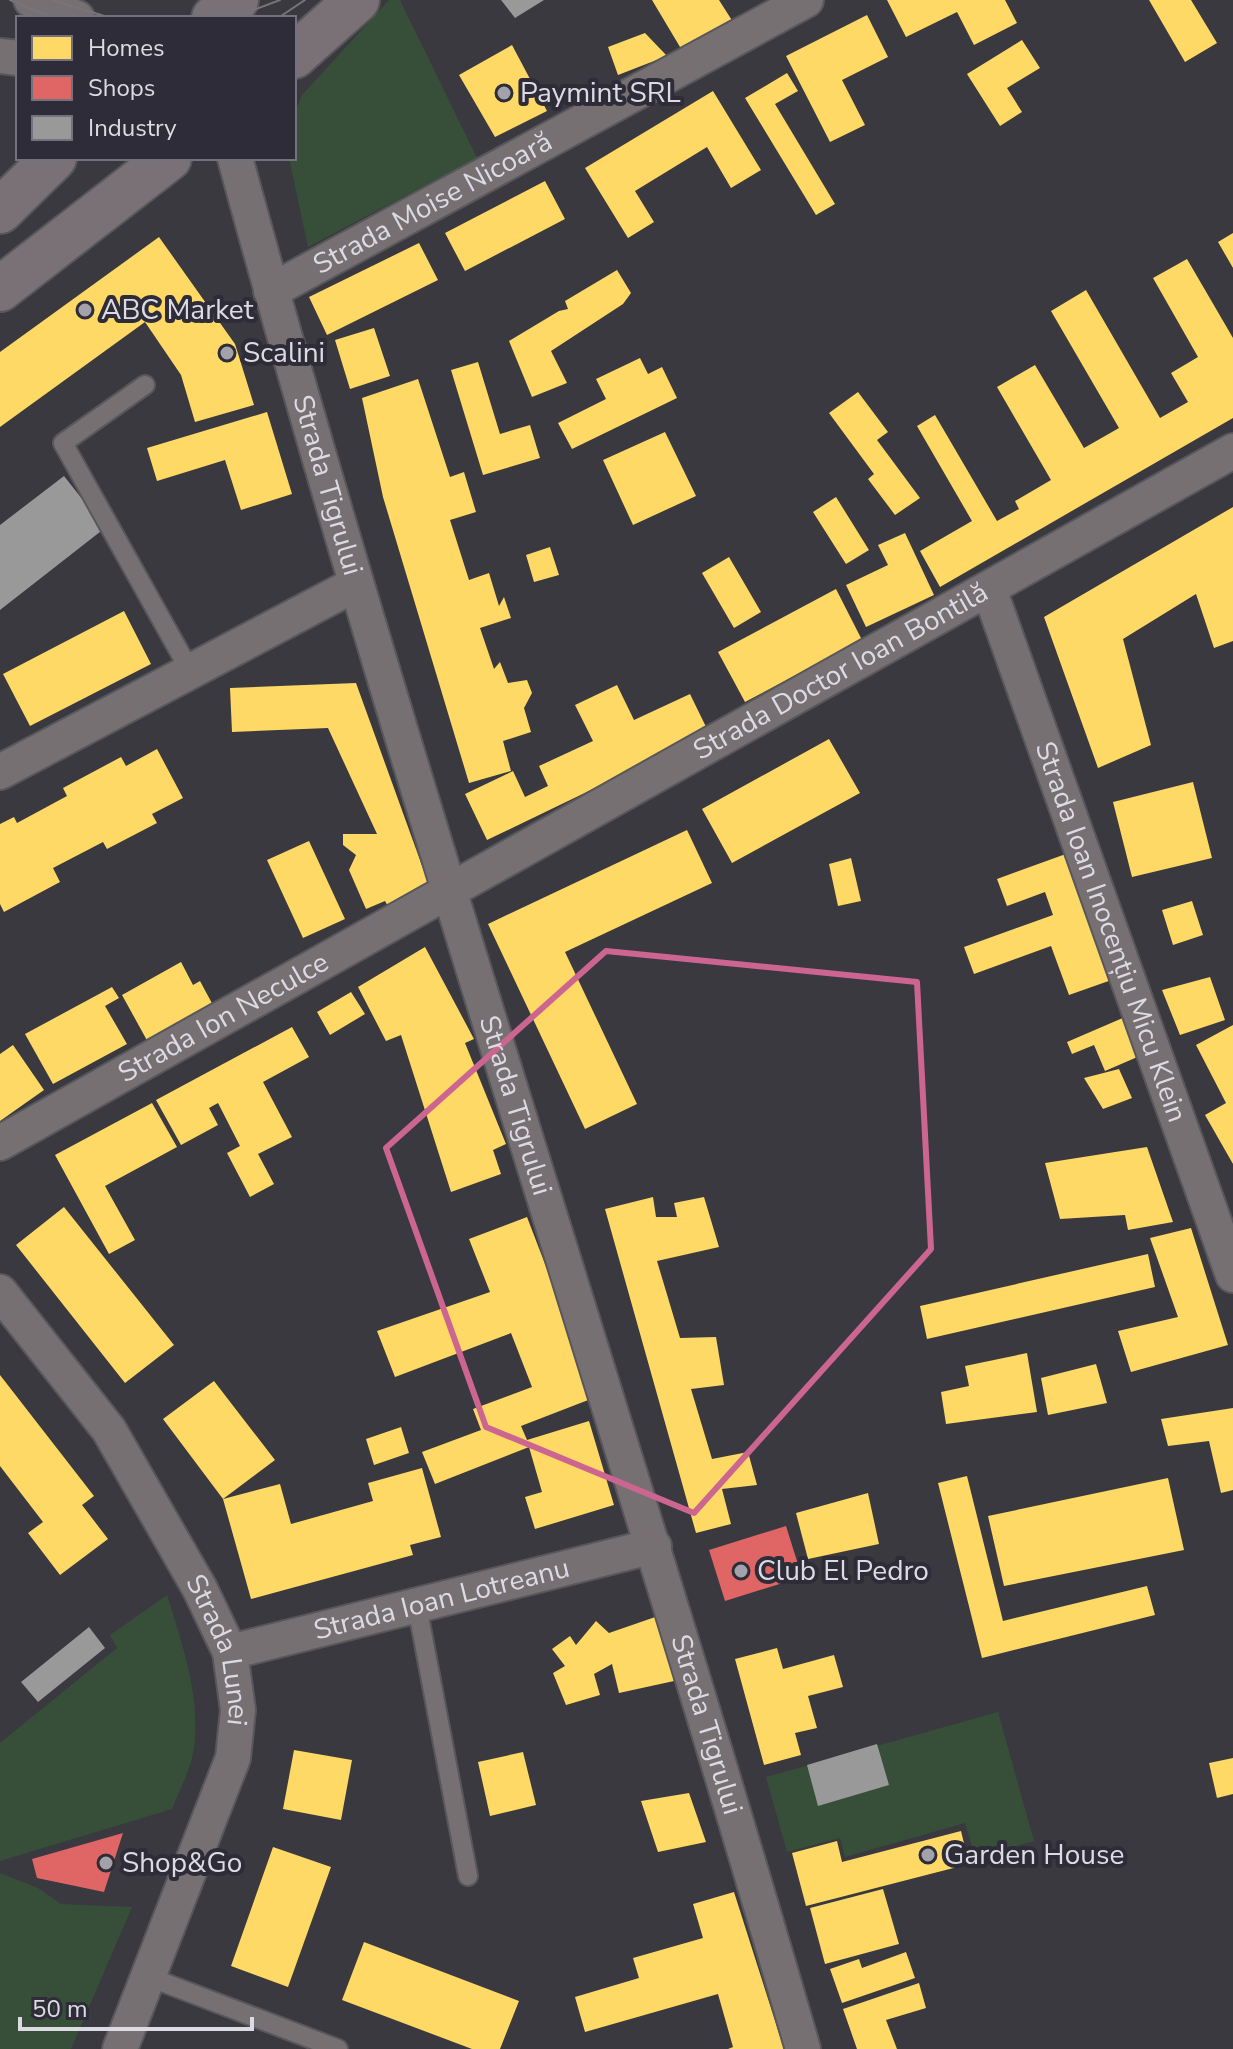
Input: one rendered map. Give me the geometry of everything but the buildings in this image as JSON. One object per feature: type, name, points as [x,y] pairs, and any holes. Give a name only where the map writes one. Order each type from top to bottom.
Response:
[{"type":"main road","points":[[216,16],[236,0]]},
{"type":"main road","points":[[296,54],[357,0]]},
{"type":"main road","points":[[0,211],[52,160]]},
{"type":"main road","points":[[0,289],[166,160]]},
{"type":"street","points":[[31,0],[72,16]]},
{"type":"street","name":"Strada Moise Nicoară","points":[[271,291],[806,0]]},
{"type":"street","name":"Strada Tigrului","points":[[236,160],[354,585],[654,1546],[803,2049]]},
{"type":"street","name":"Strada Doctor Ioan Bontilă","points":[[448,892],[1233,451]]},
{"type":"street","points":[[0,772],[189,669],[354,585]]},
{"type":"street","name":"Strada Ioan Inocențiu Micu Klein","points":[[989,589],[1228,1240],[1233,1275]]},
{"type":"street","name":"Strada Ion Neculce","points":[[0,1143],[448,892]]},
{"type":"street","name":"Strada Lunei","points":[[0,1292],[109,1430],[200,1589],[230,1652],[238,1710],[233,1758],[120,2049]]},
{"type":"street","name":"Strada Ioan Lotreanu","points":[[230,1652],[654,1546]]},
{"type":"lane","points":[[145,385],[63,443],[189,669]]},
{"type":"lane","points":[[417,1606],[468,1876]]},
{"type":"lane","points":[[149,1977],[338,2049]]},
{"type":"highlighted area","points":[[606,951],[917,982],[931,1249],[694,1513],[486,1427],[386,1148]]},
{"type":"green space","points":[[389,0],[400,0],[477,158],[308,247],[289,160],[296,160],[296,110],[302,95]]},
{"type":"green space","points":[[167,1595],[190,1677],[195,1720],[191,1762],[172,1809],[0,1861],[0,1743],[117,1648],[110,1635]]},
{"type":"green space","points":[[998,1712],[1034,1841],[975,1857],[965,1823],[845,1857],[840,1838],[787,1852],[766,1777]]},
{"type":"green space","points":[[0,1873],[38,1888],[61,1904],[132,1907],[71,2049],[0,2049]]},
{"type":"tram line","points":[[10,0],[48,16]]},
{"type":"tram line","points":[[52,0],[104,16]]},
{"type":"tram line","points":[[237,16],[280,0]]},
{"type":"tram line","points":[[281,16],[305,0]]},
{"type":"place","name":"Paymint SRL","points":[[504,93]]},
{"type":"place","name":"ABC Market","points":[[85,310]]},
{"type":"place","name":"Scalini","points":[[227,353]]},
{"type":"place","name":"Club El Pedro","points":[[741,1571]]},
{"type":"place","name":"Garden House","points":[[928,1855]]},
{"type":"place","name":"Shop&Go","points":[[106,1863]]}]
